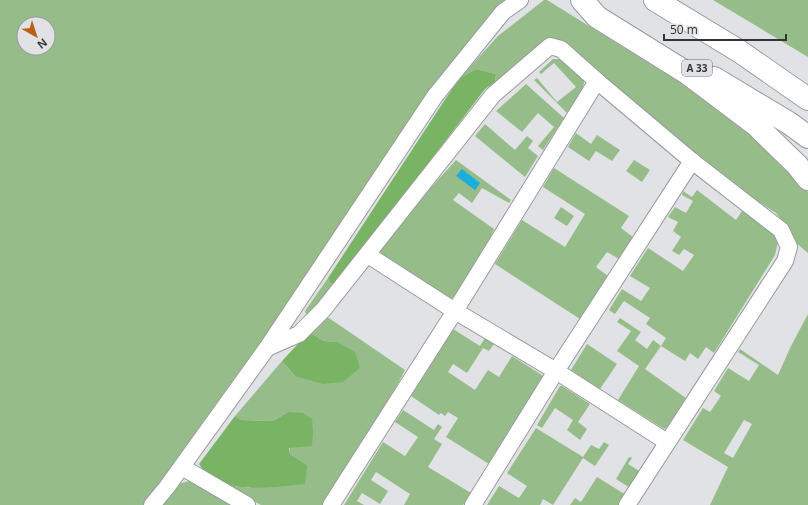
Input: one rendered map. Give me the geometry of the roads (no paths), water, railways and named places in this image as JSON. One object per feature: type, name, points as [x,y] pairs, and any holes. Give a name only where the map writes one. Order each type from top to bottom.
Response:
[{"type":"highway","name":"A 33","points":[[583,0],[789,123],[808,137]]},
{"type":"highway","points":[[583,0],[597,17],[687,73],[756,125],[797,165],[808,179]]},
{"type":"highway","points":[[655,0],[739,51],[808,99]]},
{"type":"street","points":[[152,505],[167,488],[267,348],[435,96],[503,12],[520,0]]},
{"type":"street","points":[[267,348],[299,334],[323,310],[493,95],[550,46],[561,49],[692,161],[781,230],[789,247],[785,261],[667,442],[628,505]]},
{"type":"street","points":[[331,505],[455,311],[597,81]]},
{"type":"street","points":[[473,505],[556,371],[692,161]]},
{"type":"street","points":[[368,254],[455,311],[556,371],[667,442]]},
{"type":"street","points":[[182,467],[247,505]]},
{"type":"water","points":[[462,169],[480,183],[475,190],[456,176]]}]
